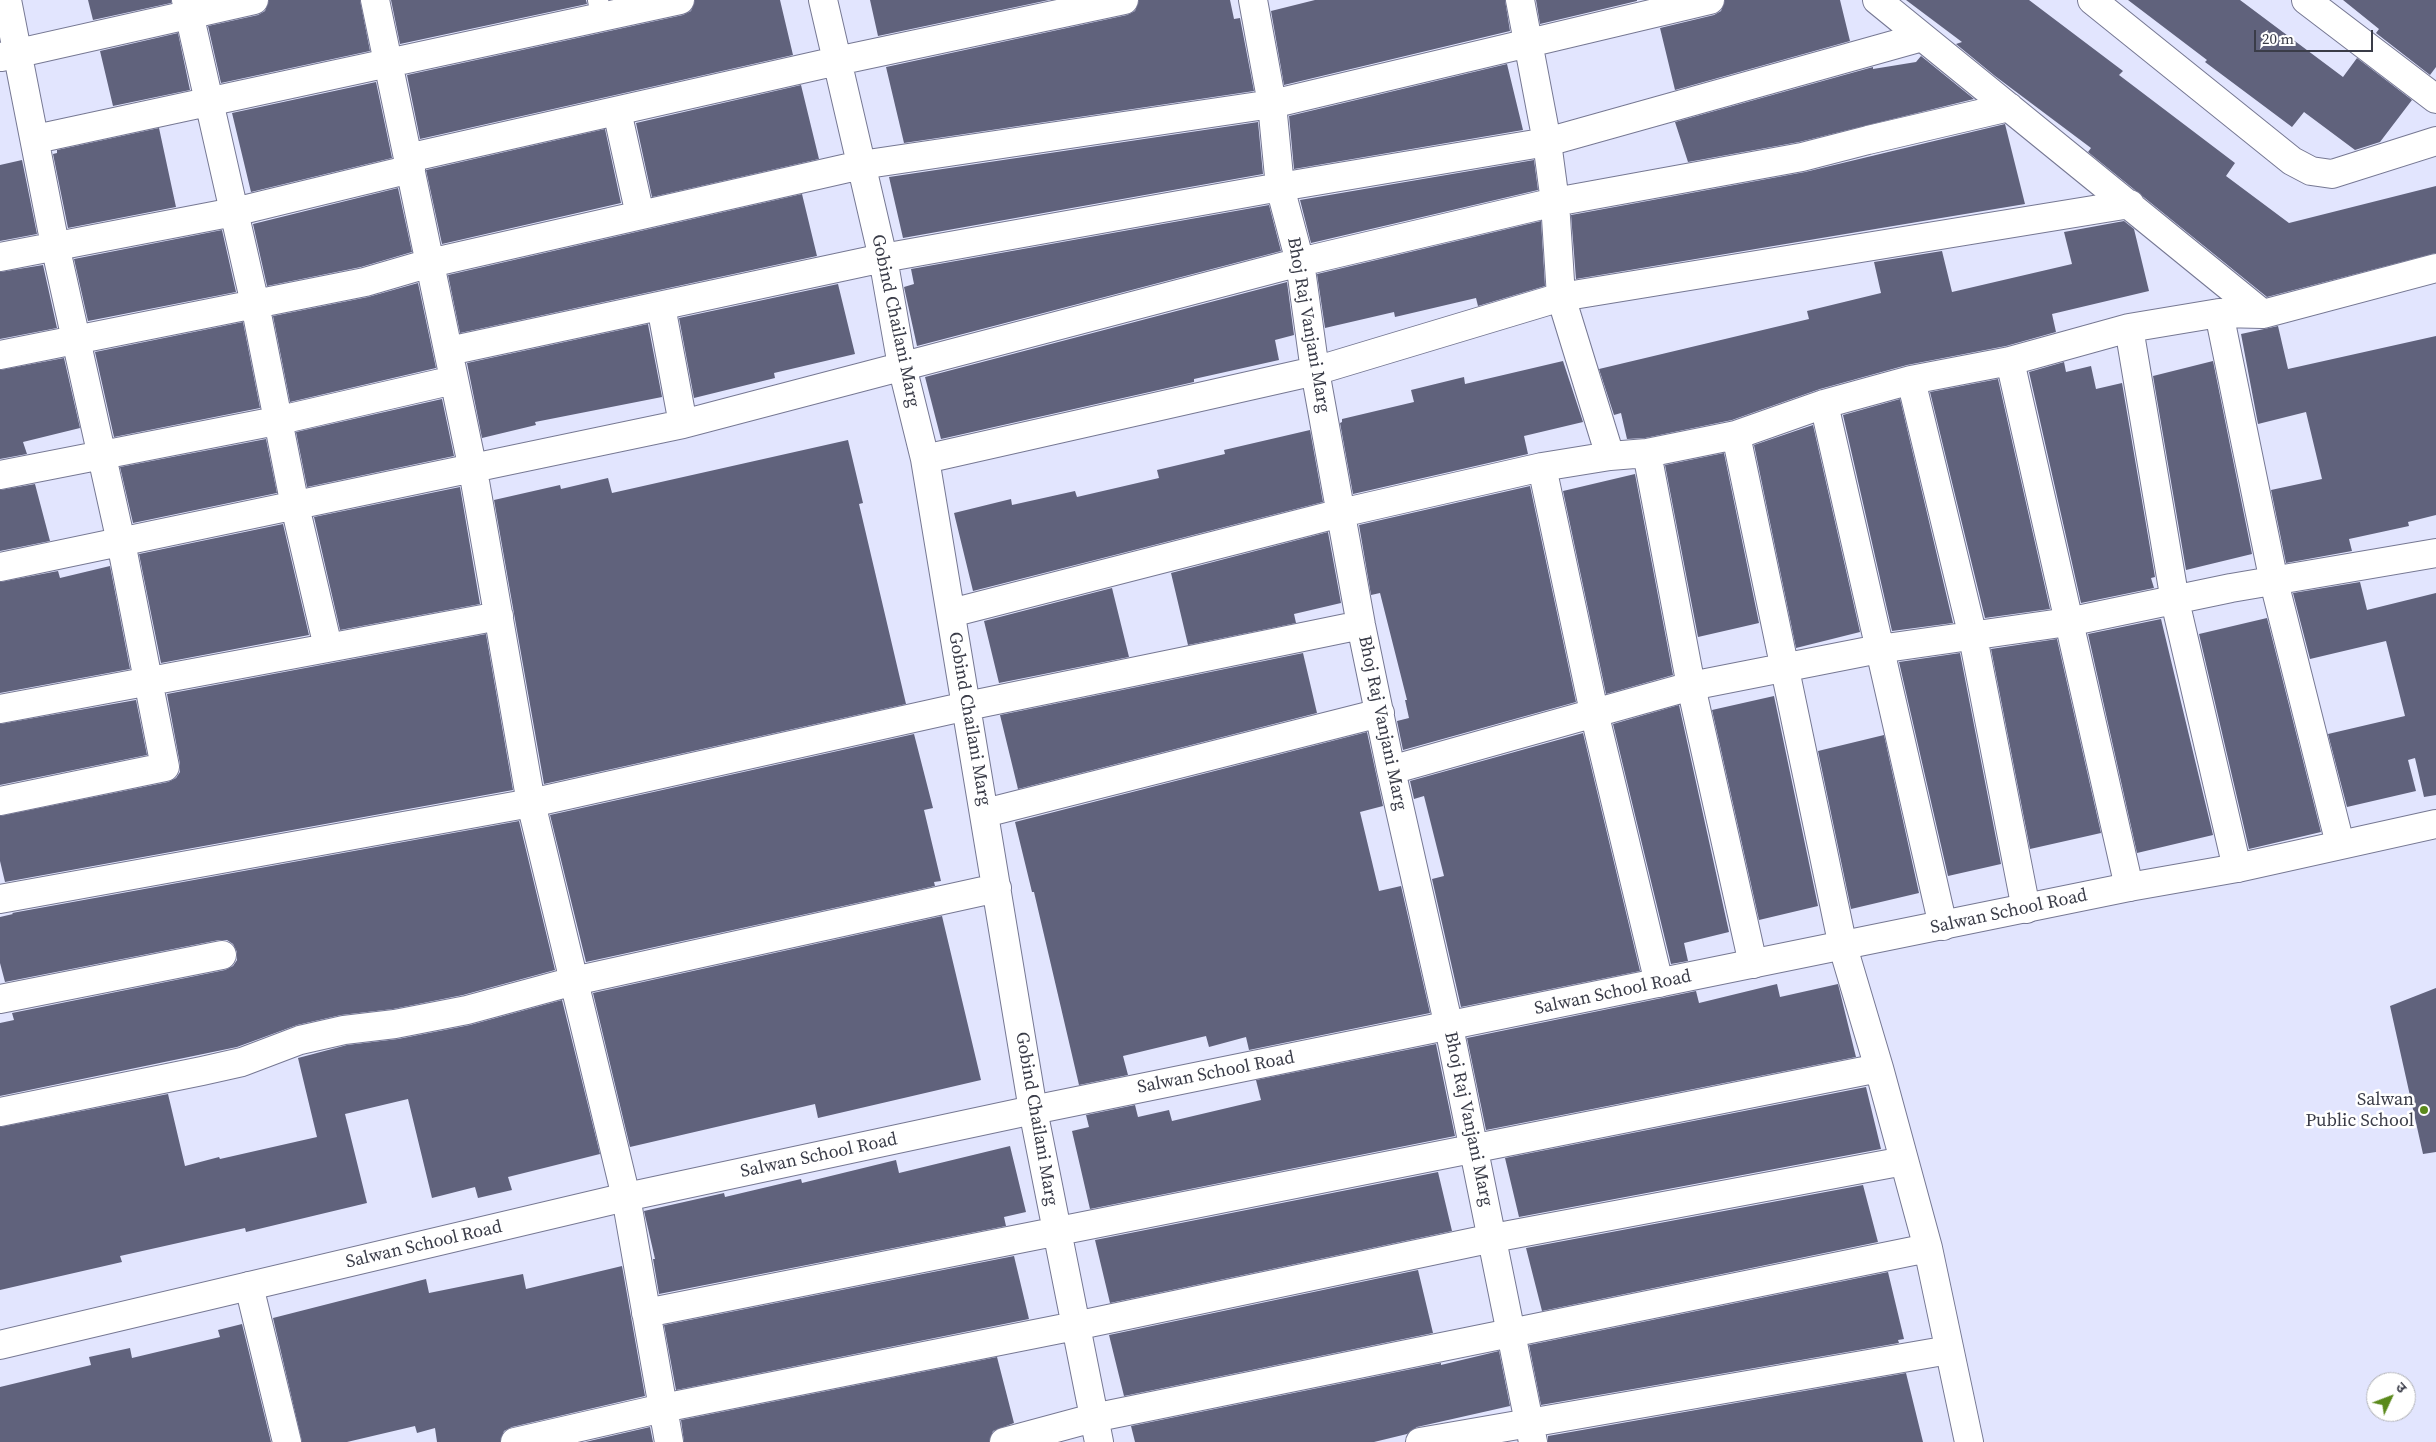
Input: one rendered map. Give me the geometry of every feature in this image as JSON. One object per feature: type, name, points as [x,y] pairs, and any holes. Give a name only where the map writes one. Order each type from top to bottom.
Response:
[{"type":"street","points":[[0,801],[165,767],[121,542],[55,245],[36,139],[9,56],[7,0]]},
{"type":"street","points":[[9,56],[188,7],[254,0]]},
{"type":"street","points":[[375,0],[473,470],[531,803],[626,1198],[669,1442]]},
{"type":"street","points":[[36,139],[388,64],[599,9],[680,0]]},
{"type":"street","name":"Gobind Chailani Marg","points":[[824,0],[883,258],[902,366],[925,459],[1033,1110],[1096,1430]]},
{"type":"street","points":[[0,257],[234,212],[409,164],[617,111],[838,61],[1124,0]]},
{"type":"street","name":"Bhoj Raj Vanjani Marg","points":[[1253,0],[1272,104],[1280,187],[1300,262],[1315,371],[1361,625],[1391,770],[1450,1026],[1531,1432]]},
{"type":"street","points":[[1520,0],[1547,142],[1555,202],[1561,297],[1610,456]]},
{"type":"street","points":[[0,356],[364,282],[430,263],[861,165],[1272,104],[1710,0]]},
{"type":"street","points":[[1877,0],[2263,314]]},
{"type":"street","points":[[2092,0],[2292,161],[2311,171],[2332,174],[2436,142]]},
{"type":"street","points":[[2306,0],[2436,99]]},
{"type":"street","points":[[188,7],[255,304],[276,421],[328,647]]},
{"type":"street","points":[[449,351],[883,258],[1280,187],[1547,142],[1922,37]]},
{"type":"street","points":[[0,567],[473,470],[683,424],[1300,262],[1555,202],[1802,157],[2010,108]]},
{"type":"street","points":[[617,111],[640,215]]},
{"type":"street","points":[[925,459],[1315,371],[1561,297],[2130,204]]},
{"type":"street","points":[[951,613],[1341,513],[1542,467],[1610,456],[1646,453],[1736,435],[1824,404],[1911,380],[2010,361],[2129,328],[2219,313],[2263,314],[2436,268]]},
{"type":"street","points":[[661,306],[683,424]]},
{"type":"street","points":[[2219,313],[2274,582],[2340,844]]},
{"type":"street","points":[[2129,328],[2175,601],[2237,868]]},
{"type":"street","points":[[2010,361],[2129,887]]},
{"type":"street","points":[[0,475],[276,421],[454,380]]},
{"type":"street","points":[[1911,380],[1973,637],[2026,909]]},
{"type":"street","points":[[1824,404],[1943,926]]},
{"type":"street","points":[[1736,435],[1843,947],[1879,1068],[1928,1248],[1969,1442]]},
{"type":"street","points":[[1646,453],[1691,686],[1753,964]]},
{"type":"street","points":[[1542,467],[1594,712],[1659,983]]},
{"type":"street","points":[[1391,770],[1691,686],[1879,649],[2068,622],[2231,588],[2436,553]]},
{"type":"street","points":[[0,709],[147,680],[499,616]]},
{"type":"street","points":[[0,899],[531,803],[967,706],[1361,625]]},
{"type":"street","points":[[985,813],[1380,713]]},
{"type":"street","name":"Salwan School Road","points":[[0,1345],[626,1198],[1033,1110],[1843,947],[2129,887],[2237,868],[2436,824]]},
{"type":"street","points":[[0,1112],[242,1062],[300,1040],[344,1030],[395,1024],[467,1010],[574,981],[997,888]]},
{"type":"street","points":[[0,999],[222,955]]},
{"type":"street","points":[[646,1313],[1879,1068]]},
{"type":"street","points":[[515,1442],[663,1408],[1075,1326],[1493,1238],[1904,1161]]},
{"type":"street","points":[[1004,1442],[1096,1430],[1512,1332],[1928,1248]]},
{"type":"street","points":[[248,1286],[287,1442]]},
{"type":"street","points":[[1420,1442],[1531,1432],[1949,1350]]},
{"type":"building","points":[[88,0],[171,0],[171,3],[93,20]]},
{"type":"building","points":[[269,0],[360,0],[370,51],[221,83],[208,26],[258,15],[265,11]]},
{"type":"building","points":[[391,0],[586,0],[587,4],[400,44]]},
{"type":"building","points":[[695,0],[780,0],[793,55],[420,139],[407,75],[683,15],[691,11]]},
{"type":"building","points":[[870,0],[1049,0],[878,36]]},
{"type":"building","points":[[1139,0],[1230,0],[1234,19],[1240,18],[1254,91],[904,143],[886,67],[1127,15],[1135,11]]},
{"type":"building","points":[[1315,0],[1505,0],[1510,31],[1284,85],[1271,11]]},
{"type":"building","points":[[1536,0],[1637,0],[1637,1],[1540,24]]},
{"type":"building","points":[[1725,0],[1840,0],[1850,41],[1675,90],[1660,28],[1714,15],[1721,11]]},
{"type":"building","points":[[1906,0],[2029,0],[2123,71],[2119,75],[2235,163],[2226,176],[2289,223],[2436,186],[2436,253],[2267,297],[2088,152],[2091,148],[1995,76],[1956,44],[1962,42]]},
{"type":"building","points":[[2128,0],[2240,0],[2343,77],[2357,58],[2412,100],[2380,142],[2355,150],[2304,112],[2292,127],[2205,62],[2207,60]]},
{"type":"building","points":[[2343,0],[2436,0],[2436,67],[2430,75],[2376,33],[2379,29]]},
{"type":"building","points":[[178,33],[190,90],[113,106],[100,51]]},
{"type":"building","points":[[1921,56],[1974,99],[1799,142],[1688,162],[1675,122],[1873,67],[1873,69],[1916,62]]},
{"type":"building","points":[[1507,64],[1523,130],[1294,169],[1289,116]]},
{"type":"building","points":[[376,82],[392,158],[251,192],[232,113]]},
{"type":"building","points":[[801,85],[819,159],[652,197],[636,123]]},
{"type":"building","points":[[1258,122],[1263,174],[903,238],[889,177]]},
{"type":"building","points":[[2005,124],[2025,204],[1576,279],[1571,215],[1805,172]]},
{"type":"building","points":[[159,128],[176,207],[68,228],[53,154],[57,153],[57,150]]},
{"type":"building","points":[[605,129],[621,203],[442,244],[426,170]]},
{"type":"building","points":[[22,160],[37,234],[0,241],[0,165]]},
{"type":"building","points":[[1534,160],[1538,190],[1311,243],[1300,200]]},
{"type":"building","points":[[398,188],[412,252],[361,267],[267,286],[253,224]]},
{"type":"building","points":[[802,194],[817,256],[460,333],[448,275]]},
{"type":"building","points":[[1269,205],[1281,251],[917,346],[904,287],[914,284],[911,269]]},
{"type":"building","points":[[1541,221],[1545,286],[1478,306],[1476,298],[1395,317],[1394,312],[1325,328],[1317,274]]},
{"type":"building","points":[[2124,221],[2134,229],[2149,291],[2052,314],[2056,332],[2006,346],[1907,365],[1820,389],[1732,420],[1645,438],[1627,439],[1621,413],[1614,415],[1599,369],[1809,319],[1807,311],[1881,293],[1874,262],[1942,251],[1952,292],[2072,264],[2064,232]]},
{"type":"building","points":[[222,230],[236,292],[88,321],[74,259]]},
{"type":"building","points":[[43,265],[57,328],[0,339],[0,272]]},
{"type":"building","points":[[1287,282],[1294,335],[1275,340],[1279,360],[1194,379],[1194,382],[941,439],[925,377]]},
{"type":"building","points":[[418,283],[436,368],[290,402],[273,316],[368,297]]},
{"type":"building","points":[[838,284],[855,354],[774,373],[775,378],[694,398],[679,318]]},
{"type":"building","points":[[243,322],[260,408],[114,437],[95,352]]},
{"type":"building","points":[[648,324],[662,397],[535,422],[536,425],[482,438],[467,363]]},
{"type":"building","points":[[2278,326],[2288,369],[2436,336],[2436,515],[2408,522],[2409,526],[2349,539],[2352,551],[2286,563],[2271,490],[2322,479],[2306,412],[2258,424],[2241,334]]},
{"type":"building","points":[[64,358],[80,428],[23,442],[27,454],[0,459],[0,370]]},
{"type":"building","points":[[1563,361],[1583,422],[1524,436],[1528,454],[1353,494],[1340,423],[1342,419],[1414,402],[1411,390],[1464,377],[1465,384]]},
{"type":"building","points":[[2213,361],[2252,554],[2186,570],[2153,376]]},
{"type":"building","points":[[2064,362],[2066,372],[2091,366],[2096,389],[2122,383],[2155,577],[2151,578],[2154,588],[2081,603],[2029,372]]},
{"type":"building","points":[[1998,379],[2050,609],[1985,618],[1930,392]]},
{"type":"building","points":[[442,399],[454,456],[307,487],[296,432]]},
{"type":"building","points":[[1900,399],[1953,623],[1892,631],[1843,415]]},
{"type":"building","points":[[1813,425],[1860,632],[1796,648],[1754,445]]},
{"type":"building","points":[[1310,430],[1323,502],[973,591],[954,513],[1011,499],[1012,505],[1075,491],[1077,497],[1159,478],[1157,470],[1225,454],[1224,450]]},
{"type":"building","points":[[266,439],[277,493],[133,523],[120,467]]},
{"type":"building","points":[[848,440],[863,503],[859,504],[906,704],[544,784],[494,500],[560,485],[561,489],[608,478],[612,493]]},
{"type":"building","points":[[1724,453],[1759,623],[1698,637],[1665,465]]},
{"type":"building","points":[[1635,474],[1673,675],[1606,694],[1563,491]]},
{"type":"building","points":[[35,484],[50,541],[0,551],[0,490]]},
{"type":"building","points":[[1530,486],[1576,702],[1403,750],[1397,721],[1409,718],[1405,700],[1407,700],[1380,593],[1371,595],[1359,525]]},
{"type":"building","points":[[460,487],[480,604],[340,630],[314,517]]},
{"type":"building","points":[[283,524],[309,635],[161,663],[139,554]]},
{"type":"building","points":[[1328,532],[1341,603],[1294,614],[1296,623],[1188,645],[1171,573]]},
{"type":"building","points":[[110,566],[130,669],[0,693],[0,582],[58,571],[60,578]]},
{"type":"building","points":[[2360,582],[2367,610],[2436,593],[2436,795],[2424,797],[2415,758],[2408,760],[2416,791],[2347,807],[2328,734],[2405,716],[2386,641],[2310,659],[2293,593]]},
{"type":"building","points":[[1112,588],[1129,657],[999,683],[984,621]]},
{"type":"building","points":[[2267,618],[2321,832],[2249,849],[2199,634]]},
{"type":"building","points":[[2161,619],[2213,835],[2137,853],[2088,634]]},
{"type":"building","points":[[486,634],[513,790],[5,882],[0,861],[0,816],[168,782],[176,778],[180,772],[180,764],[167,694]]},
{"type":"building","points":[[2057,639],[2101,833],[2030,849],[1991,649]]},
{"type":"building","points":[[1303,653],[1317,713],[1018,789],[1000,715]]},
{"type":"building","points":[[1960,653],[2001,864],[1948,876],[1899,662]]},
{"type":"building","points":[[1774,696],[1818,906],[1759,920],[1712,710]]},
{"type":"building","points":[[136,700],[147,755],[0,785],[0,724]]},
{"type":"building","points":[[1679,705],[1729,932],[1684,943],[1688,961],[1671,964],[1613,724]]},
{"type":"building","points":[[1367,732],[1383,806],[1360,812],[1379,891],[1401,886],[1430,1013],[1249,1050],[1246,1037],[1209,1047],[1206,1036],[1123,1056],[1128,1075],[1079,1085],[1034,892],[1032,892],[1015,822]]},
{"type":"building","points":[[1583,733],[1640,971],[1461,1007],[1432,879],[1444,876],[1424,796],[1414,799],[1410,781]]},
{"type":"building","points":[[914,734],[933,808],[924,810],[941,881],[934,882],[935,886],[586,962],[550,815]]},
{"type":"building","points":[[1884,735],[1919,893],[1851,909],[1818,751]]},
{"type":"building","points":[[519,821],[555,970],[463,995],[393,1009],[341,1015],[297,1025],[237,1047],[0,1096],[0,1023],[14,1020],[12,1013],[225,970],[233,966],[237,960],[237,952],[233,944],[227,940],[219,940],[5,982],[0,963],[0,917],[12,913]]},
{"type":"building","points":[[942,916],[981,1080],[818,1118],[815,1104],[630,1147],[593,993]]},
{"type":"building","points":[[1777,984],[1780,997],[1838,984],[1856,1057],[1486,1130],[1467,1038],[1696,991],[1699,1003]]},
{"type":"building","name":"Salwan Public School","points":[[2436,988],[2436,1152],[2423,1154],[2390,1006]]},
{"type":"building","points":[[562,1000],[600,1154],[508,1177],[512,1190],[478,1198],[475,1187],[432,1198],[408,1099],[345,1114],[367,1203],[246,1232],[245,1228],[120,1256],[122,1262],[0,1290],[0,1127],[168,1094],[185,1166],[219,1157],[220,1159],[317,1137],[298,1058],[347,1045],[398,1039],[470,1025]]},
{"type":"building","points":[[1436,1044],[1455,1136],[1090,1209],[1072,1131],[1089,1127],[1086,1115],[1135,1105],[1138,1117],[1169,1110],[1172,1121],[1261,1100],[1256,1080]]},
{"type":"building","points":[[1866,1087],[1881,1149],[1519,1217],[1505,1158]]},
{"type":"building","points":[[1010,1146],[1026,1212],[1004,1217],[1006,1226],[659,1294],[653,1259],[655,1259],[644,1211],[724,1193],[725,1197],[801,1179],[802,1183],[896,1160],[899,1173]]},
{"type":"building","points":[[1438,1172],[1452,1231],[1110,1303],[1095,1240]]},
{"type":"building","points":[[1863,1185],[1878,1242],[1542,1311],[1526,1248]]},
{"type":"building","points":[[1014,1256],[1029,1319],[676,1390],[664,1325]]},
{"type":"building","points":[[622,1266],[645,1396],[512,1427],[504,1431],[500,1442],[437,1442],[435,1428],[417,1433],[415,1426],[347,1442],[302,1442],[273,1318],[426,1279],[429,1293],[523,1274],[526,1289]]},
{"type":"building","points":[[1418,1270],[1433,1333],[1124,1396],[1109,1335]]},
{"type":"building","points":[[1888,1272],[1904,1339],[1898,1340],[1899,1343],[1541,1405],[1529,1345]]},
{"type":"building","points":[[242,1324],[271,1442],[0,1442],[0,1387],[91,1365],[89,1357],[130,1348],[132,1358],[220,1337],[218,1330]]},
{"type":"building","points":[[1499,1351],[1510,1406],[1417,1427],[1407,1434],[1374,1442],[1135,1442],[1131,1426],[1441,1363],[1441,1365]]},
{"type":"building","points":[[997,1357],[1014,1423],[993,1431],[989,1442],[684,1442],[681,1420]]},
{"type":"building","points":[[1906,1373],[1923,1442],[1548,1442],[1548,1436]]},
{"type":"building","points":[[650,1427],[653,1442],[585,1442]]},
{"type":"place","name":"Salwan Public School","points":[[2424,1110]]}]
